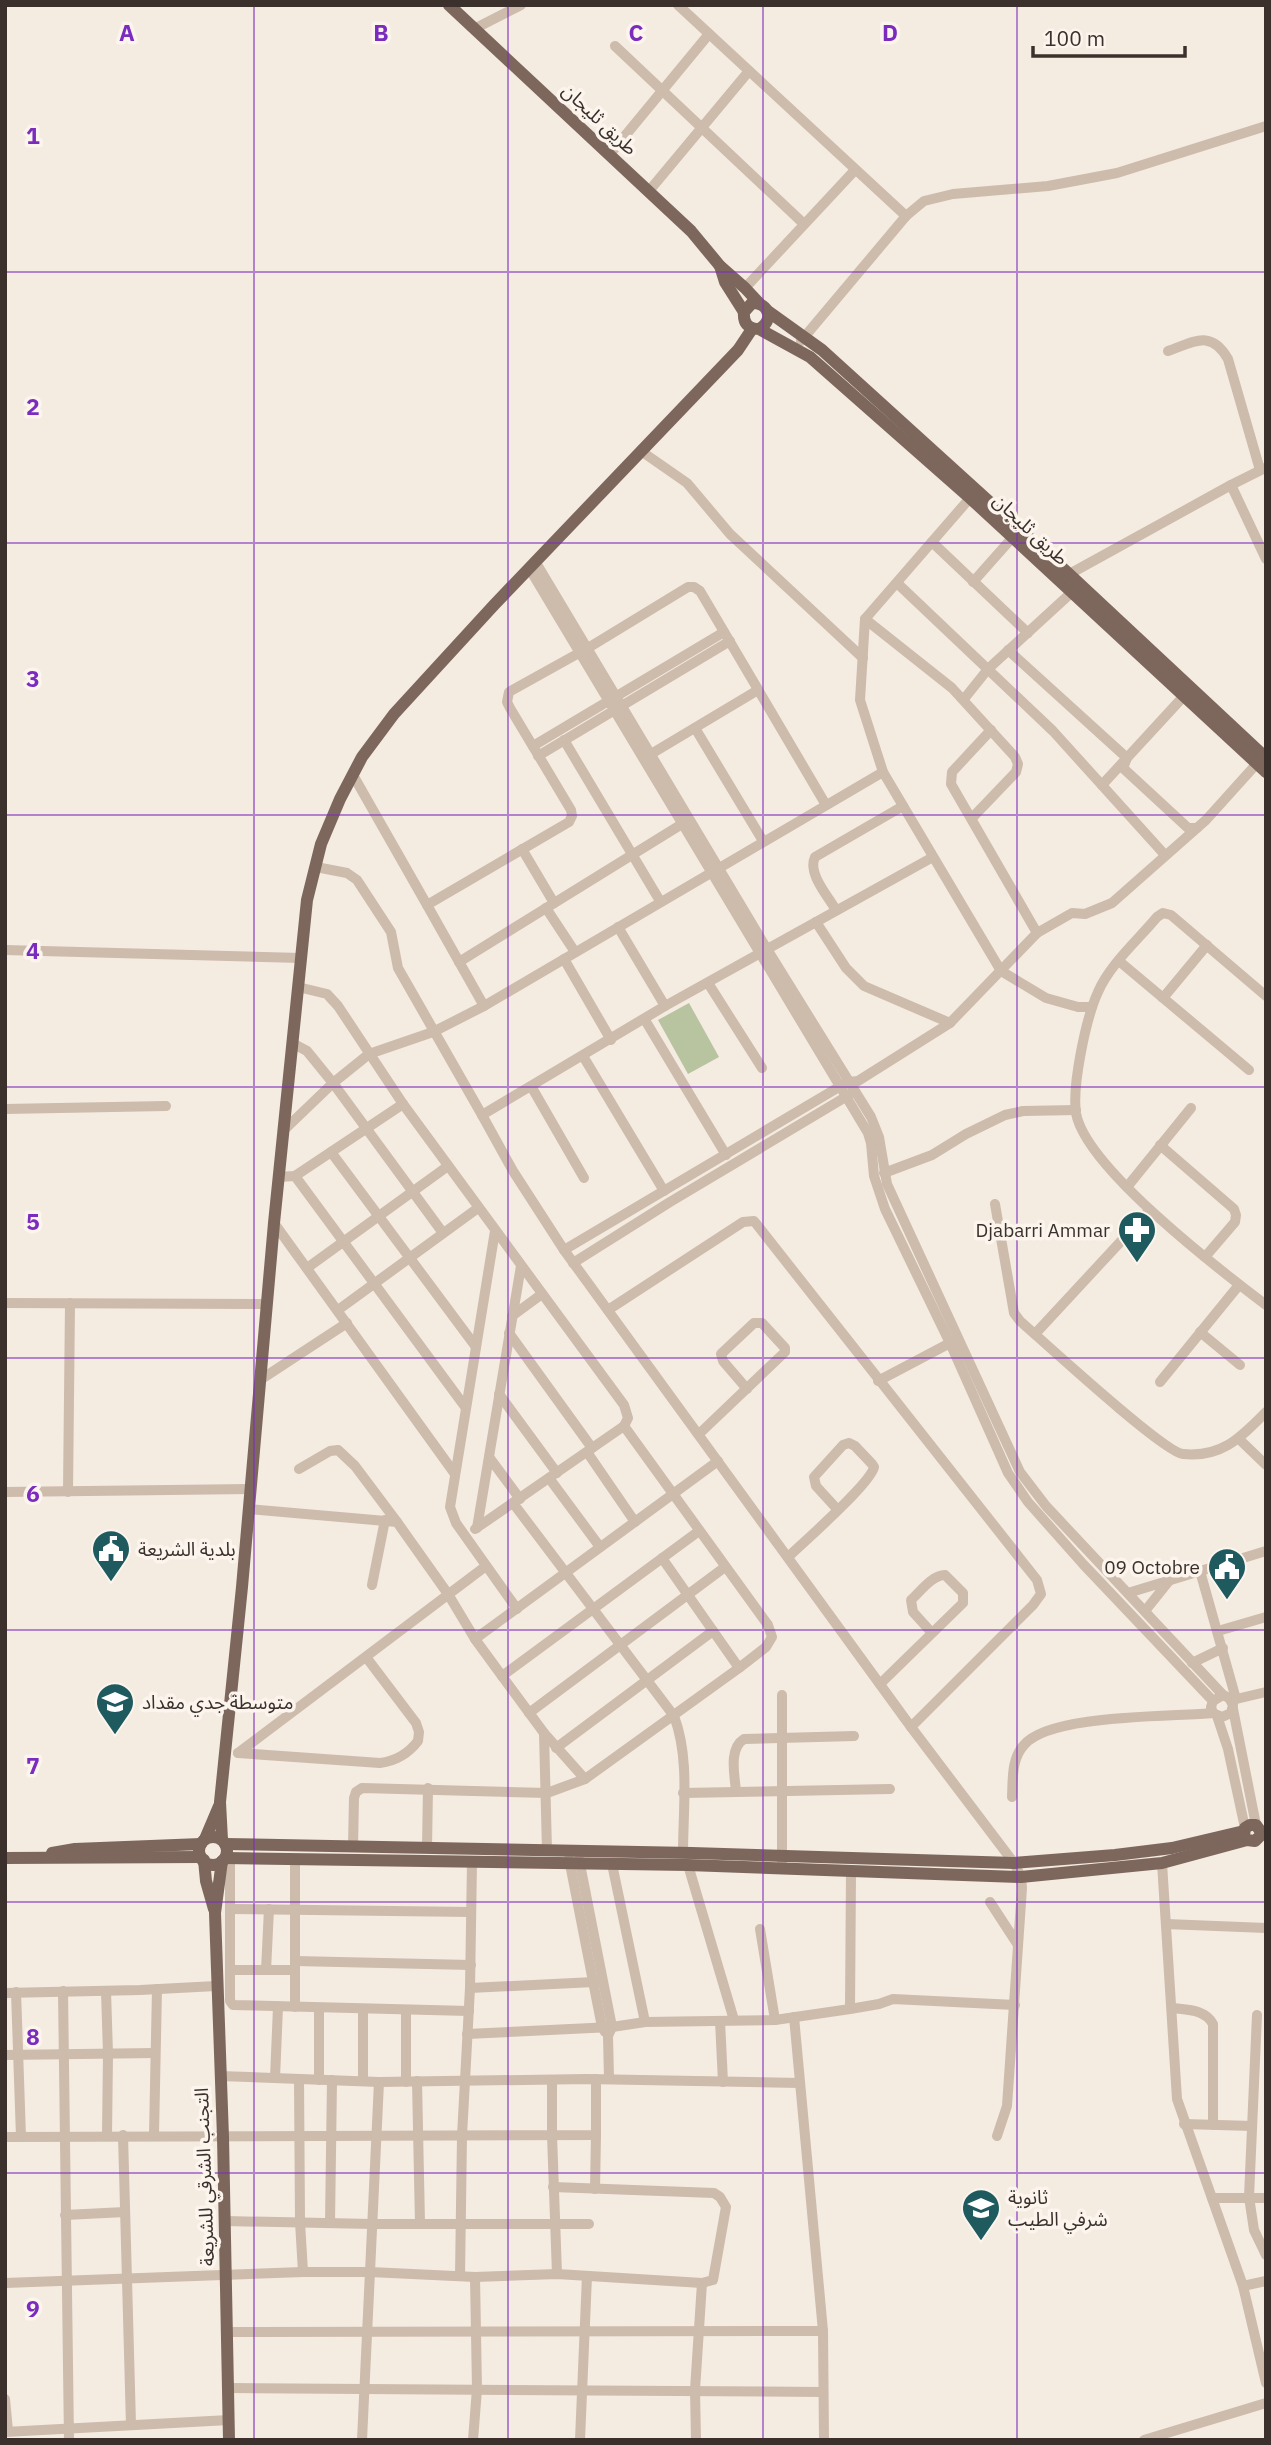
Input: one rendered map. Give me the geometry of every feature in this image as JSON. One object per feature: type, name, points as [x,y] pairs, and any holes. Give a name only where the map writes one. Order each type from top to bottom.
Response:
[{"type":"main road","name":"طريق ثليجان","points":[[449,5],[691,231],[720,266],[801,343],[810,357],[1012,538],[1063,577],[1071,593],[1183,697],[1263,762]]},
{"type":"main road","name":"طريق ثليجان","points":[[720,266],[725,282],[744,312]]},
{"type":"main road","points":[[203,1850],[220,1802],[232,1753],[248,1509],[278,1177],[307,900],[321,845],[362,757],[394,714],[532,564],[756,329],[766,326],[769,319],[764,308],[752,303],[744,312],[743,319],[746,325],[756,329]]},
{"type":"main road","name":"طريق ثليجان","points":[[756,329],[822,350],[1263,762]]},
{"type":"main road","name":"التجنب الشرقي للشريعة","points":[[220,1802],[226,1859],[215,1913],[216,1986],[227,2276],[229,2440]]},
{"type":"main road","points":[[782,1862],[851,1871],[1021,1877],[1162,1863],[1253,1831]]},
{"type":"main road","points":[[203,1850],[213,1864],[226,1859],[472,1862],[574,1857],[782,1862],[1014,1863],[1172,1848],[1253,1831]]},
{"type":"main road","points":[[5,1858],[45,1856],[75,1849],[203,1850],[215,1837],[224,1842],[547,1851],[612,1864],[686,1859]]},
{"type":"main road","name":"التجنب الشرقي للشريعة","points":[[203,1850],[208,1893],[215,1913]]},
{"type":"street","points":[[474,29],[522,5]]},
{"type":"street","points":[[678,5],[905,216]]},
{"type":"street","points":[[610,154],[709,34]]},
{"type":"street","points":[[615,46],[804,224]]},
{"type":"street","points":[[649,191],[749,71]]},
{"type":"street","points":[[801,343],[905,216],[924,201],[953,194],[1048,186],[1117,173],[1266,126]]},
{"type":"street","points":[[745,288],[855,170]]},
{"type":"street","points":[[1063,577],[1263,469],[1223,350],[1216,343],[1202,339],[1168,351]]},
{"type":"street","points":[[641,451],[687,483],[730,534],[863,658]]},
{"type":"street","points":[[1231,485],[1266,558]]},
{"type":"street","points":[[970,498],[865,619],[861,708],[883,772],[1001,971],[1046,998],[1078,1007],[1093,1007]]},
{"type":"street","points":[[973,582],[1012,538]]},
{"type":"street","points":[[932,542],[1028,633]]},
{"type":"street","points":[[532,564],[615,703],[682,824],[714,869]]},
{"type":"street","points":[[897,583],[1053,731],[1165,855]]},
{"type":"street","points":[[427,905],[569,822],[572,816],[508,702],[509,692],[688,587],[700,591],[826,805]]},
{"type":"street","points":[[964,699],[988,669],[1071,593]]},
{"type":"street","points":[[865,619],[964,699],[1015,757],[1018,768],[972,818]]},
{"type":"street","points":[[536,751],[727,636]]},
{"type":"street","points":[[1008,650],[1127,758]]},
{"type":"street","points":[[651,754],[758,690]]},
{"type":"street","points":[[1102,785],[1183,697]]},
{"type":"street","points":[[536,751],[564,740],[615,703]]},
{"type":"street","points":[[615,703],[651,754],[763,951],[849,1083],[850,1095],[868,1133],[874,1176],[885,1209],[1018,1490],[1213,1701],[1231,1701],[1266,1692]]},
{"type":"street","points":[[695,728],[763,841]]},
{"type":"street","points":[[991,730],[952,772],[951,784],[1037,933]]},
{"type":"street","points":[[564,740],[660,901]]},
{"type":"street","points":[[1127,758],[1123,768],[1188,828],[1197,828]]},
{"type":"street","points":[[564,1250],[950,1023],[1037,933],[1072,913],[1085,914],[1112,903],[1197,828],[1263,762]]},
{"type":"street","points":[[283,1131],[333,1083],[369,1054],[433,1032],[484,1006],[883,772]]},
{"type":"street","points":[[353,775],[484,1006]]},
{"type":"street","points":[[836,910],[814,871],[812,863],[815,857],[903,806]]},
{"type":"street","points":[[460,962],[682,824]]},
{"type":"street","points":[[522,849],[575,952]]},
{"type":"street","points":[[482,1115],[665,1006],[933,857]]},
{"type":"street","points":[[316,867],[347,873],[358,880],[391,932],[398,968],[433,1032],[513,1171],[564,1250],[911,1727],[1014,1863],[1021,1877],[1019,1946],[1007,2106],[996,2136]]},
{"type":"street","points":[[1266,996],[1171,915],[1163,913],[1106,978],[1093,1007],[1077,1078],[1076,1110],[1087,1137],[1127,1187],[1150,1210],[1266,1305]]},
{"type":"street","points":[[816,922],[846,968],[864,986],[950,1023]]},
{"type":"street","points":[[618,927],[665,1006]]},
{"type":"street","points":[[1163,998],[1207,946]]},
{"type":"street","points":[[5,950],[301,958]]},
{"type":"street","points":[[564,959],[611,1040]]},
{"type":"street","points":[[1119,961],[1249,1070]]},
{"type":"street","points":[[708,983],[762,1069]]},
{"type":"street","points":[[298,987],[327,994],[332,999],[403,1104],[624,1405],[628,1418],[624,1426],[466,1536]]},
{"type":"street","points":[[645,1020],[726,1155]]},
{"type":"street","points":[[292,1043],[307,1051],[333,1083],[443,1233]]},
{"type":"street","points":[[583,1056],[664,1191]]},
{"type":"street","points":[[849,1083],[850,1095],[877,1129],[884,1173],[897,1207],[957,1331],[1020,1472],[1046,1506],[1192,1663],[1231,1701]]},
{"type":"street","points":[[531,1086],[584,1178]]},
{"type":"street","points":[[573,1263],[850,1095]]},
{"type":"street","points":[[278,1177],[295,1176],[403,1104]]},
{"type":"street","points":[[5,1109],[166,1106]]},
{"type":"street","points":[[1127,1187],[1191,1108]]},
{"type":"street","points":[[884,1173],[932,1155],[1005,1115],[1023,1111],[1076,1110]]},
{"type":"street","points":[[1160,1145],[1234,1209],[1235,1222],[1205,1256]]},
{"type":"street","points":[[331,1152],[476,1347]]},
{"type":"street","points":[[307,1268],[448,1166]]},
{"type":"street","points":[[295,1176],[466,1408]]},
{"type":"street","points":[[995,1204],[1011,1304],[1020,1321],[1174,1452],[1181,1454],[1221,1449],[1239,1439],[1266,1412]]},
{"type":"street","points":[[338,1310],[478,1208]]},
{"type":"street","points":[[1035,1334],[1150,1210]]},
{"type":"street","points":[[608,1310],[743,1222],[754,1221],[1037,1580],[1041,1594],[1033,1605],[911,1727]]},
{"type":"street","points":[[274,1223],[455,1474]]},
{"type":"street","points":[[495,1231],[450,1507],[451,1515],[517,1609]]},
{"type":"street","points":[[477,1528],[521,1266]]},
{"type":"street","points":[[1160,1382],[1239,1285]]},
{"type":"street","points":[[512,1316],[542,1294]]},
{"type":"street","points":[[5,1303],[266,1304]]},
{"type":"street","points":[[68,1492],[71,1303]]},
{"type":"street","points":[[699,1434],[747,1389],[786,1350],[762,1323],[758,1322],[721,1354],[723,1361],[747,1389]]},
{"type":"street","points":[[260,1380],[348,1323]]},
{"type":"street","points":[[1200,1332],[1240,1365]]},
{"type":"street","points":[[509,1334],[635,1521]]},
{"type":"street","points":[[878,1381],[950,1343]]},
{"type":"street","points":[[499,1394],[600,1547]]},
{"type":"street","points":[[353,1847],[354,1798],[356,1792],[362,1788],[547,1793],[585,1779],[766,1647],[772,1637],[768,1625],[624,1426]]},
{"type":"street","points":[[1239,1439],[1266,1465]]},
{"type":"street","points":[[788,1557],[837,1509],[873,1471],[872,1464],[849,1443],[843,1445],[814,1477],[816,1486],[837,1509]]},
{"type":"street","points":[[299,1469],[330,1451],[338,1450],[355,1466],[449,1594],[475,1639],[528,1713],[585,1779]]},
{"type":"street","points":[[489,1457],[567,1572],[674,1716],[681,1734],[686,1859],[734,2021]]},
{"type":"street","points":[[475,1639],[718,1461]]},
{"type":"street","points":[[5,1492],[250,1489]]},
{"type":"street","points":[[248,1509],[397,1521]]},
{"type":"street","points":[[372,1586],[385,1520]]},
{"type":"street","points":[[502,1676],[699,1531]]},
{"type":"street","points":[[1128,1593],[1266,1551]]},
{"type":"street","points":[[662,1558],[739,1668]]},
{"type":"street","points":[[232,1753],[366,1657],[486,1566]]},
{"type":"street","points":[[528,1713],[725,1567]]},
{"type":"street","points":[[1200,1571],[1223,1648],[1253,1831]]},
{"type":"street","points":[[880,1684],[963,1604],[963,1593],[945,1576],[939,1575],[933,1579],[911,1600],[913,1612],[932,1633]]},
{"type":"street","points":[[1145,1611],[1169,1581]]},
{"type":"street","points":[[1218,1631],[1266,1617]]},
{"type":"street","points":[[556,1748],[713,1631]]},
{"type":"street","points":[[1192,1663],[1223,1648]]},
{"type":"street","points":[[232,1753],[380,1763],[403,1756],[418,1741],[416,1723],[366,1657]]},
{"type":"street","points":[[782,1695],[782,1862]]},
{"type":"street","points":[[1213,1701],[1211,1706],[1228,1749],[1253,1831]]},
{"type":"street","points":[[1012,1797],[1014,1765],[1018,1754],[1034,1736],[1047,1730],[1077,1723],[1215,1714],[1227,1716],[1231,1701]]},
{"type":"street","points":[[544,1733],[547,1851]]},
{"type":"street","points":[[736,1792],[734,1751],[739,1742],[752,1738],[855,1736]]},
{"type":"street","points":[[427,1848],[428,1788]]},
{"type":"street","points":[[683,1793],[890,1789]]},
{"type":"street","points":[[574,1857],[594,1982],[608,2030]]},
{"type":"street","points":[[574,1857],[608,2030],[608,2079]]},
{"type":"street","points":[[226,1859],[230,1909],[230,2001],[233,2005],[469,2011]]},
{"type":"street","points":[[295,1859],[295,2007]]},
{"type":"street","points":[[460,2276],[472,1862]]},
{"type":"street","points":[[1162,1863],[1177,2099],[1243,2286],[1266,2383]]},
{"type":"street","points":[[612,1864],[645,2022]]},
{"type":"street","points":[[850,2009],[851,1871]]},
{"type":"street","points":[[990,1902],[1019,1946]]},
{"type":"street","points":[[230,1909],[471,1912]]},
{"type":"street","points":[[266,1970],[269,1909]]},
{"type":"street","points":[[1166,1924],[1266,1928]]},
{"type":"street","points":[[760,1929],[775,2020]]},
{"type":"street","points":[[230,1970],[266,1970],[295,1966],[471,1965]]},
{"type":"street","points":[[470,1988],[594,1982]]},
{"type":"street","points":[[21,2137],[19,2055],[11,1992],[216,1986]]},
{"type":"street","points":[[154,2135],[157,1989]]},
{"type":"street","points":[[106,1991],[107,2135]]},
{"type":"street","points":[[63,1992],[69,2440]]},
{"type":"street","points":[[467,2034],[608,2030],[645,2022],[775,2020],[879,2004],[893,1999],[1015,2005]]},
{"type":"street","points":[[275,2078],[278,2007]]},
{"type":"street","points":[[319,2008],[319,2080]]},
{"type":"street","points":[[1172,2008],[1201,2012],[1210,2018],[1213,2024],[1213,2125]]},
{"type":"street","points":[[363,2009],[363,2081]]},
{"type":"street","points":[[406,2010],[420,2136],[420,2224]]},
{"type":"street","points":[[1257,2015],[1249,2197],[1254,2230],[1266,2255]]},
{"type":"street","points":[[794,2017],[823,2331],[824,2440]]},
{"type":"street","points":[[720,2021],[723,2082]]},
{"type":"street","points":[[5,2055],[155,2053]]},
{"type":"street","points":[[220,2076],[379,2082],[608,2079],[800,2083]]},
{"type":"street","points":[[299,2079],[303,2272]]},
{"type":"street","points":[[595,2189],[596,2079]]},
{"type":"street","points":[[330,2222],[332,2080]]},
{"type":"street","points":[[552,2080],[557,2274]]},
{"type":"street","points":[[362,2440],[379,2082]]},
{"type":"street","points":[[1254,2089],[1266,2092]]},
{"type":"street","points":[[1184,2124],[1252,2126]]},
{"type":"street","points":[[123,2135],[131,2425]]},
{"type":"street","points":[[5,2137],[596,2135]]},
{"type":"street","points":[[5,2283],[303,2272],[475,2277],[557,2274],[702,2283],[714,2279],[726,2207],[720,2197],[708,2191],[553,2187]]},
{"type":"street","points":[[1212,2198],[1266,2198]]},
{"type":"street","points":[[65,2215],[125,2212]]},
{"type":"street","points":[[225,2221],[589,2224]]},
{"type":"street","points":[[580,2440],[587,2276]]},
{"type":"street","points":[[473,2440],[477,2389],[475,2277]]},
{"type":"street","points":[[1243,2286],[1266,2281]]},
{"type":"street","points":[[696,2440],[697,2332],[702,2283]]},
{"type":"street","points":[[226,2332],[823,2331]]},
{"type":"street","points":[[228,2388],[823,2392]]},
{"type":"street","points":[[5,2399],[7,2431],[229,2420]]},
{"type":"street","points":[[1144,2440],[1266,2403]]},
{"type":"green space","points":[[689,1003],[719,1057],[688,1074],[658,1020]]},
{"type":"place","name":"Djabarri Ammar","points":[[1137,1264]]},
{"type":"place","name":"بلدية الشريعة","points":[[111,1583]]},
{"type":"place","name":"09 Octobre","points":[[1227,1601]]},
{"type":"place","name":"متوسطة جدي مقداد","points":[[115,1736]]},
{"type":"place","name":"ثانوية شرفي الطيب","points":[[981,2242]]}]
